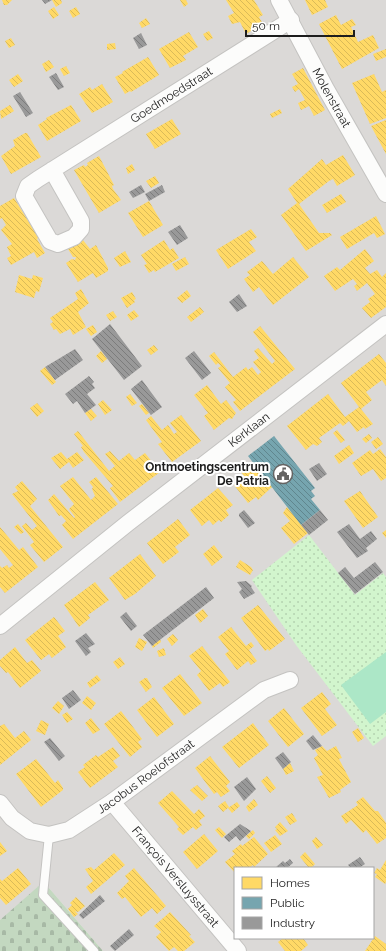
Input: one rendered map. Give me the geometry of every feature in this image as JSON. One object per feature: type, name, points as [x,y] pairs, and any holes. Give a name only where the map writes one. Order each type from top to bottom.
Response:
[{"type":"street","name":"Molenstraat","points":[[280,0],[326,88],[386,194]]},
{"type":"street","name":"Goedmoedstraat","points":[[52,170],[291,20]]},
{"type":"street","name":"Kerklaan","points":[[0,626],[128,523],[386,324]]},
{"type":"street","name":"Jacobus Roelofstraat","points":[[0,803],[12,818],[30,831],[49,835],[69,830],[112,802],[264,690],[290,680]]},
{"type":"street","name":"François Versluysstraat","points":[[112,802],[238,951]]},
{"type":"lane","points":[[49,835],[43,895],[94,951]]},
{"type":"shaded area","points":[[0,0],[386,0],[386,951],[103,951],[49,888],[0,920]]},
{"type":"green space","points":[[309,535],[355,595],[383,573],[386,577],[386,736],[373,746],[296,645],[252,580]]},
{"type":"green space","points":[[386,652],[386,712],[370,724],[341,685]]},
{"type":"green space","points":[[41,884],[49,888],[103,951],[0,951],[0,920]]},
{"type":"building: Homes","points":[[2,0],[12,0],[7,5],[4,5]]},
{"type":"building: Homes","points":[[52,0],[61,0],[62,3],[56,7]]},
{"type":"building: Homes","points":[[180,0],[186,0],[188,4],[184,7]]},
{"type":"building: Homes","points":[[226,0],[254,0],[263,15],[259,17],[263,24],[246,34],[240,22],[232,24],[228,16],[234,13]]},
{"type":"building: Homes","points":[[305,0],[325,0],[328,7],[312,15]]},
{"type":"building: Homes","points":[[54,7],[59,15],[53,19],[48,11]]},
{"type":"building: Homes","points":[[76,7],[80,14],[73,18],[69,11]]},
{"type":"building: Homes","points":[[336,15],[341,25],[352,19],[356,25],[351,27],[358,42],[373,35],[379,48],[342,69],[319,24]]},
{"type":"building: Homes","points":[[146,18],[150,24],[142,28],[139,23]]},
{"type":"building: Homes","points":[[209,31],[213,38],[207,41],[203,34]]},
{"type":"building: Homes","points":[[189,32],[198,47],[183,56],[186,60],[170,68],[159,49]]},
{"type":"building: Homes","points":[[11,38],[15,45],[9,48],[5,41]]},
{"type":"building: Homes","points":[[115,43],[116,49],[107,50],[107,44]]},
{"type":"building: Homes","points":[[386,49],[386,57],[376,61],[373,54]]},
{"type":"building: Homes","points":[[148,57],[159,75],[125,94],[115,77]]},
{"type":"building: Homes","points":[[49,60],[54,67],[46,72],[42,64]]},
{"type":"building: Homes","points":[[66,66],[70,73],[64,76],[60,69]]},
{"type":"building: Homes","points":[[303,68],[325,110],[314,116],[309,106],[301,110],[298,103],[305,100],[299,89],[295,92],[292,87],[298,84],[292,74]]},
{"type":"building: Homes","points":[[18,74],[23,81],[14,87],[9,80]]},
{"type":"building: Homes","points":[[374,74],[382,92],[386,90],[386,118],[370,124],[352,83]]},
{"type":"building: Homes","points":[[102,84],[113,102],[92,113],[79,94],[90,87],[92,90]]},
{"type":"building: Homes","points":[[10,105],[14,111],[1,119],[0,111]]},
{"type":"building: Homes","points":[[71,105],[81,121],[47,141],[38,125],[47,119],[46,118]]},
{"type":"building: Homes","points":[[280,109],[282,113],[272,118],[270,114]]},
{"type":"building: Homes","points":[[172,119],[181,134],[155,149],[146,134]]},
{"type":"building: Homes","points":[[386,120],[386,154],[371,126]]},
{"type":"building: Homes","points":[[27,133],[41,157],[11,174],[1,156],[15,146],[13,140]]},
{"type":"building: Homes","points":[[343,155],[355,175],[337,186],[333,179],[329,181],[299,204],[319,233],[330,233],[332,235],[306,251],[281,215],[297,203],[288,189],[322,159],[326,165]]},
{"type":"building: Homes","points":[[99,156],[114,185],[112,186],[113,189],[121,200],[99,213],[74,170],[84,165],[85,167],[88,165],[87,163]]},
{"type":"building: Homes","points":[[132,164],[135,170],[128,174],[126,168]]},
{"type":"building: Homes","points":[[155,176],[159,183],[151,188],[146,181]]},
{"type":"building: Homes","points":[[341,194],[346,202],[327,213],[322,205]]},
{"type":"building: Homes","points":[[14,198],[39,237],[37,239],[45,253],[37,258],[34,252],[11,265],[7,258],[11,256],[7,247],[12,244],[1,230],[6,225],[2,218],[0,219],[0,206]]},
{"type":"building: Homes","points":[[149,201],[163,225],[143,237],[128,213]]},
{"type":"building: Homes","points":[[376,216],[385,234],[377,238],[374,233],[347,249],[340,237]]},
{"type":"building: Homes","points":[[251,229],[257,237],[249,242],[256,251],[228,269],[216,250]]},
{"type":"building: Homes","points":[[83,240],[90,249],[96,245],[108,268],[108,271],[96,278],[93,273],[78,282],[66,263],[72,259],[75,260],[76,257],[73,257],[68,249]]},
{"type":"building: Homes","points":[[164,240],[170,250],[173,248],[179,258],[155,272],[154,270],[149,273],[144,265],[147,264],[141,255]]},
{"type":"building: Homes","points":[[365,249],[374,261],[365,268],[370,274],[377,270],[382,277],[386,273],[386,307],[371,318],[362,308],[370,302],[368,299],[375,294],[367,283],[357,291],[354,286],[357,284],[353,279],[335,291],[324,276],[337,267],[340,270]]},
{"type":"building: Homes","points":[[125,251],[131,262],[120,267],[114,258]]},
{"type":"building: Homes","points":[[185,257],[189,264],[176,271],[172,264]]},
{"type":"building: Homes","points":[[293,257],[309,277],[273,305],[259,287],[253,292],[244,279],[250,275],[247,272],[262,261],[273,274]]},
{"type":"building: Homes","points":[[19,275],[32,279],[33,275],[43,278],[39,292],[36,291],[34,298],[15,292]]},
{"type":"building: Homes","points":[[81,289],[89,303],[78,312],[86,327],[73,335],[70,329],[60,334],[56,329],[54,330],[50,324],[53,322],[50,318],[78,299],[75,293]]},
{"type":"building: Homes","points":[[187,290],[191,296],[182,303],[177,298]]},
{"type":"building: Homes","points":[[132,292],[136,299],[134,300],[135,302],[127,308],[121,298]]},
{"type":"building: Homes","points":[[200,307],[204,312],[191,322],[187,317]]},
{"type":"building: Homes","points":[[134,310],[139,316],[131,321],[127,315]]},
{"type":"building: Homes","points":[[113,311],[117,317],[110,321],[106,315]]},
{"type":"building: Homes","points":[[93,325],[97,332],[91,336],[86,329]]},
{"type":"building: Homes","points":[[260,326],[295,369],[240,411],[233,402],[236,400],[225,387],[230,383],[218,368],[221,366],[218,363],[216,365],[209,356],[214,352],[233,377],[246,367],[248,370],[252,367],[258,375],[261,372],[253,362],[259,358],[254,351],[258,348],[272,364],[275,361],[253,332]]},
{"type":"building: Homes","points":[[154,345],[158,350],[151,355],[147,350]]},
{"type":"building: Homes","points":[[101,351],[107,359],[102,363],[96,356]]},
{"type":"building: Homes","points":[[379,354],[386,363],[386,386],[382,380],[366,392],[372,400],[361,409],[373,424],[365,429],[364,427],[357,432],[349,421],[343,426],[340,423],[319,438],[322,442],[317,446],[313,444],[306,450],[287,426],[328,394],[345,417],[359,407],[341,383]]},
{"type":"building: Homes","points":[[45,367],[56,382],[52,385],[40,371]]},
{"type":"building: Homes","points":[[207,385],[221,404],[226,400],[236,413],[232,419],[229,418],[214,430],[204,416],[208,413],[194,395]]},
{"type":"building: Homes","points":[[130,394],[137,403],[132,406],[126,397]]},
{"type":"building: Homes","points":[[103,400],[112,410],[105,415],[98,404]]},
{"type":"building: Homes","points":[[37,403],[44,411],[37,417],[30,408]]},
{"type":"building: Homes","points":[[142,404],[149,413],[146,415],[139,406]]},
{"type":"building: Homes","points":[[91,409],[97,416],[91,421],[85,413]]},
{"type":"building: Homes","points":[[181,415],[201,441],[172,462],[158,444],[162,442],[146,420],[151,416],[162,430],[168,425],[174,434],[177,432],[170,423]]},
{"type":"building: Homes","points":[[337,430],[345,440],[341,443],[333,433]]},
{"type":"building: Homes","points":[[78,431],[109,471],[115,466],[105,454],[110,451],[119,461],[129,453],[135,460],[145,453],[160,472],[120,502],[110,488],[113,486],[81,447],[83,446],[74,434]]},
{"type":"building: Homes","points":[[369,434],[372,438],[366,443],[362,439]]},
{"type":"building: Homes","points":[[378,437],[383,444],[376,449],[371,442]]},
{"type":"building: Homes","points":[[349,445],[354,453],[339,464],[334,456]]},
{"type":"building: Homes","points":[[380,449],[386,457],[386,478],[381,481],[373,469],[361,476],[352,463],[370,450],[373,454]]},
{"type":"building: Homes","points":[[61,452],[67,459],[77,452],[84,460],[73,468],[69,462],[60,469],[51,458]]},
{"type":"building: Homes","points":[[252,462],[272,487],[258,500],[256,497],[248,503],[234,485],[245,477],[240,471]]},
{"type":"building: Homes","points":[[73,477],[91,500],[95,496],[92,489],[93,487],[89,482],[96,477],[118,504],[73,539],[62,525],[66,521],[61,515],[59,516],[48,500],[54,494],[74,518],[75,517],[69,509],[74,504],[60,486]]},
{"type":"building: Homes","points":[[22,481],[37,499],[30,506],[63,547],[44,562],[30,545],[34,542],[22,526],[26,523],[32,530],[37,526],[12,494],[18,491],[15,487]]},
{"type":"building: Homes","points":[[218,488],[233,505],[226,510],[229,515],[221,522],[219,520],[213,525],[209,520],[202,526],[190,510]]},
{"type":"building: Homes","points":[[360,491],[378,517],[363,528],[344,501]]},
{"type":"building: Homes","points":[[287,507],[308,533],[294,544],[281,528],[290,521],[283,513]]},
{"type":"building: Homes","points":[[178,519],[190,535],[175,547],[179,552],[163,564],[147,543]]},
{"type":"building: Homes","points":[[18,524],[24,532],[21,534],[14,527]]},
{"type":"building: Homes","points":[[0,527],[19,550],[23,547],[38,567],[5,593],[0,587],[0,566],[2,568],[7,565],[9,568],[13,565],[0,549]]},
{"type":"building: Homes","points":[[386,530],[386,538],[382,533]]},
{"type":"building: Homes","points":[[214,545],[223,557],[212,566],[203,554]]},
{"type":"building: Homes","points":[[140,554],[156,576],[135,594],[125,600],[109,578]]},
{"type":"building: Homes","points":[[240,560],[253,570],[250,575],[236,567]]},
{"type":"building: Homes","points":[[95,582],[109,600],[88,615],[90,618],[79,627],[64,605]]},
{"type":"building: Homes","points":[[258,605],[285,639],[269,651],[268,649],[265,651],[241,618]]},
{"type":"building: Homes","points":[[203,609],[208,616],[200,623],[195,615]]},
{"type":"building: Homes","points":[[54,617],[65,631],[58,636],[66,647],[52,658],[49,654],[41,660],[25,640]]},
{"type":"building: Homes","points":[[231,627],[246,646],[251,642],[254,646],[249,650],[257,661],[251,665],[248,661],[237,670],[225,654],[229,651],[218,637]]},
{"type":"building: Homes","points":[[173,634],[178,640],[172,646],[167,639]]},
{"type":"building: Homes","points":[[139,638],[147,642],[142,651],[135,647]]},
{"type":"building: Homes","points":[[160,639],[161,642],[153,648],[152,646]]},
{"type":"building: Homes","points":[[202,646],[230,682],[223,687],[220,683],[209,691],[197,675],[201,671],[189,656]]},
{"type":"building: Homes","points":[[15,647],[27,663],[32,660],[41,671],[20,688],[8,672],[6,673],[0,666],[0,660]]},
{"type":"building: Homes","points":[[164,648],[166,655],[159,657],[157,651]]},
{"type":"building: Homes","points":[[120,657],[125,664],[118,669],[113,662]]},
{"type":"building: Homes","points":[[180,674],[202,703],[184,716],[162,688]]},
{"type":"building: Homes","points":[[97,675],[101,680],[90,688],[87,683]]},
{"type":"building: Homes","points":[[147,678],[152,687],[146,692],[139,682]]},
{"type":"building: Homes","points":[[322,692],[331,704],[325,709],[337,725],[322,736],[301,708]]},
{"type":"building: Homes","points":[[87,696],[96,703],[91,710],[82,703]]},
{"type":"building: Homes","points":[[154,697],[174,724],[157,737],[137,710]]},
{"type":"building: Homes","points":[[58,701],[64,706],[59,714],[52,708]]},
{"type":"building: Homes","points":[[284,708],[304,734],[288,747],[268,721]]},
{"type":"building: Homes","points":[[121,711],[142,739],[138,742],[142,747],[130,757],[104,724]]},
{"type":"building: Homes","points":[[67,712],[73,719],[67,723],[62,715]]},
{"type":"building: Homes","points":[[91,718],[100,730],[93,734],[85,723]]},
{"type":"building: Homes","points":[[41,720],[49,724],[45,735],[36,731]]},
{"type":"building: Homes","points":[[253,723],[269,745],[239,768],[222,747]]},
{"type":"building: Homes","points":[[4,724],[15,738],[24,731],[31,740],[0,765],[0,726]]},
{"type":"building: Homes","points":[[358,728],[364,738],[358,742],[352,732]]},
{"type":"building: Homes","points":[[322,746],[327,751],[336,746],[342,758],[339,759],[351,782],[340,790],[341,792],[329,798],[317,777],[323,775],[314,758],[318,755],[315,750]]},
{"type":"building: Homes","points":[[113,747],[120,756],[113,761],[118,767],[90,788],[78,772],[85,767],[83,765],[96,755],[98,757]]},
{"type":"building: Homes","points":[[210,756],[230,782],[226,786],[230,791],[221,797],[217,792],[214,794],[195,768]]},
{"type":"building: Homes","points":[[36,759],[55,783],[58,780],[63,788],[63,790],[41,807],[16,774]]},
{"type":"building: Homes","points":[[290,763],[294,771],[286,775],[283,769]]},
{"type":"building: Homes","points":[[267,776],[276,788],[270,793],[261,781]]},
{"type":"building: Homes","points":[[197,785],[208,796],[202,801],[190,790]]},
{"type":"building: Homes","points":[[172,791],[194,814],[199,809],[205,816],[199,821],[202,825],[196,830],[193,827],[183,835],[177,829],[179,827],[158,803]]},
{"type":"building: Homes","points":[[363,797],[375,811],[378,811],[386,823],[386,838],[377,844],[366,830],[363,833],[351,820],[346,824],[341,816],[358,805],[356,802]]},
{"type":"building: Homes","points":[[254,799],[258,805],[249,812],[246,807]]},
{"type":"building: Homes","points":[[225,801],[229,807],[223,812],[218,806]]},
{"type":"building: Homes","points":[[237,802],[240,806],[232,813],[228,808]]},
{"type":"building: Homes","points":[[292,813],[297,821],[290,825],[285,817]]},
{"type":"building: Homes","points":[[280,822],[288,831],[280,836],[275,830],[277,829],[275,827]]},
{"type":"building: Homes","points":[[219,827],[226,834],[222,838],[215,830]]},
{"type":"building: Homes","points":[[253,830],[255,833],[249,839],[246,836]]},
{"type":"building: Homes","points":[[204,834],[218,851],[197,869],[183,852]]},
{"type":"building: Homes","points":[[275,835],[282,844],[271,852],[264,843]]},
{"type":"building: Homes","points":[[254,837],[268,854],[254,867],[253,865],[250,867],[234,867],[234,872],[225,862],[235,854],[232,851],[241,844],[242,846]]},
{"type":"building: Homes","points":[[316,837],[323,845],[317,849],[312,841]]},
{"type":"building: Homes","points":[[0,842],[7,851],[0,856]]},
{"type":"building: Homes","points":[[305,852],[315,864],[312,867],[308,867],[300,857]]},
{"type":"building: Homes","points":[[114,853],[125,865],[91,894],[86,887],[93,881],[85,869],[91,867],[94,870]]},
{"type":"building: Homes","points":[[386,860],[385,884],[375,877],[377,874],[374,873],[377,868],[380,870]]},
{"type":"building: Homes","points":[[18,868],[31,884],[6,905],[0,898],[0,879],[2,881]]},
{"type":"building: Homes","points":[[134,868],[166,906],[157,914],[152,908],[141,917],[125,897],[122,899],[117,893],[129,881],[125,876]]},
{"type":"building: Homes","points":[[76,897],[85,906],[78,912],[75,911],[78,914],[74,917],[68,909],[72,905],[70,903]]},
{"type":"building: Homes","points":[[170,912],[191,935],[189,936],[195,942],[184,951],[178,951],[174,947],[169,951],[156,937],[161,932],[154,926]]},
{"type":"building: Homes","points":[[375,936],[386,944],[386,951],[365,951]]},
{"type":"building: Homes","points":[[282,939],[304,939],[308,945],[301,951],[285,951],[278,942]]},
{"type":"building: Public","name":"Ontmoetingscentrum De Patria","points":[[274,436],[315,488],[311,491],[315,496],[311,499],[320,510],[301,525],[248,456]]},
{"type":"building: Industry","points":[[42,0],[52,0],[45,4]]},
{"type":"building: Industry","points":[[141,33],[147,45],[139,49],[133,38]]},
{"type":"building: Industry","points":[[56,73],[64,87],[58,90],[49,77]]},
{"type":"building: Industry","points":[[20,92],[33,113],[26,117],[13,96]]},
{"type":"building: Industry","points":[[141,185],[145,192],[133,198],[129,192]]},
{"type":"building: Industry","points":[[162,185],[165,192],[149,201],[145,194]]},
{"type":"building: Industry","points":[[180,225],[188,238],[177,245],[168,232]]},
{"type":"building: Industry","points":[[239,294],[247,306],[237,312],[229,302]]},
{"type":"building: Industry","points":[[110,324],[142,366],[124,380],[92,339]]},
{"type":"building: Industry","points":[[75,349],[83,360],[55,380],[45,367]]},
{"type":"building: Industry","points":[[194,351],[211,373],[202,380],[185,358]]},
{"type":"building: Industry","points":[[89,376],[94,382],[92,384],[95,388],[87,394],[96,405],[85,413],[77,401],[73,404],[65,394]]},
{"type":"building: Industry","points":[[142,380],[162,407],[151,415],[131,389]]},
{"type":"building: Industry","points":[[319,463],[327,474],[317,481],[309,469]]},
{"type":"building: Industry","points":[[244,510],[255,523],[248,528],[239,516],[239,514]]},
{"type":"building: Industry","points":[[320,510],[328,520],[309,535],[301,525]]},
{"type":"building: Industry","points":[[349,524],[360,539],[371,531],[377,539],[366,548],[368,551],[357,558],[337,532]]},
{"type":"building: Industry","points":[[375,562],[383,572],[355,594],[338,573],[345,567],[354,578]]},
{"type":"building: Industry","points":[[246,581],[252,586],[251,587],[255,593],[244,599],[239,592],[242,589],[237,582]]},
{"type":"building: Industry","points":[[206,587],[214,598],[152,646],[143,635]]},
{"type":"building: Industry","points":[[126,612],[137,626],[131,631],[120,617]]},
{"type":"building: Industry","points":[[86,633],[95,644],[88,648],[91,652],[86,656],[75,641]]},
{"type":"building: Industry","points":[[73,690],[81,700],[69,709],[62,698]]},
{"type":"building: Industry","points":[[313,735],[322,746],[313,750],[306,741]]},
{"type":"building: Industry","points":[[50,738],[65,756],[59,761],[44,742]]},
{"type":"building: Industry","points":[[283,752],[291,762],[283,769],[275,758]]},
{"type":"building: Industry","points":[[247,777],[256,789],[244,801],[234,787]]},
{"type":"building: Industry","points":[[240,824],[251,831],[240,841],[236,836],[229,842],[224,837]]},
{"type":"building: Industry","points":[[360,857],[365,864],[360,867],[350,867],[348,865]]},
{"type":"building: Industry","points":[[290,859],[293,863],[288,867],[276,867],[283,861],[285,863]]},
{"type":"building: Industry","points":[[100,895],[105,901],[83,919],[79,915]]},
{"type":"building: Industry","points":[[129,929],[134,935],[115,951],[110,946]]},
{"type":"place","name":"Ontmoetingscentrum De Patria","points":[[283,474]]}]
